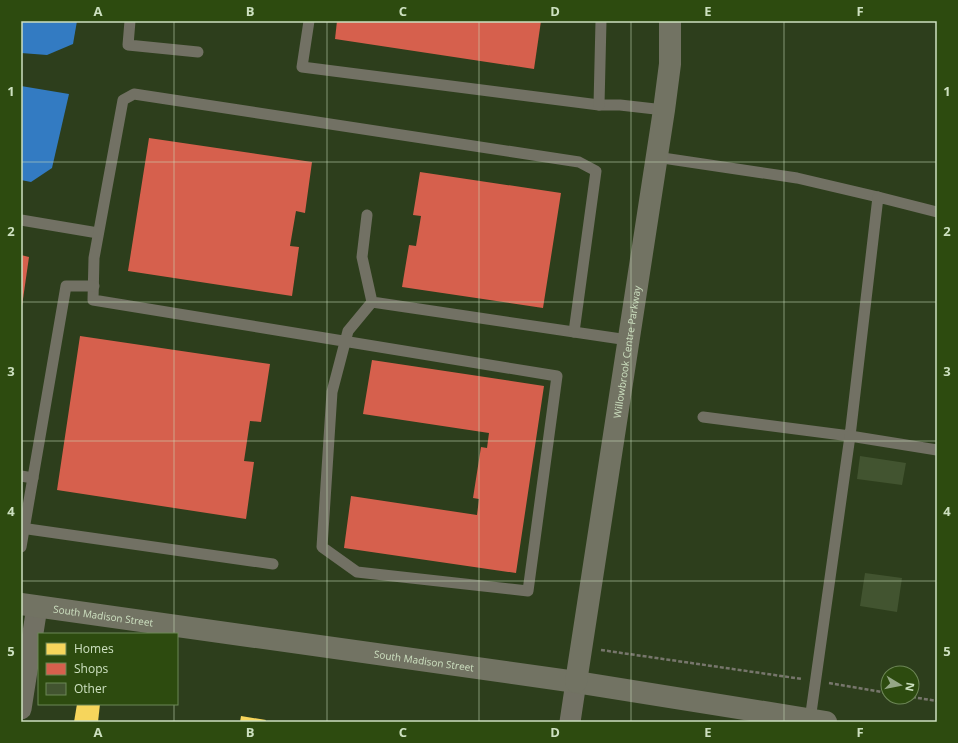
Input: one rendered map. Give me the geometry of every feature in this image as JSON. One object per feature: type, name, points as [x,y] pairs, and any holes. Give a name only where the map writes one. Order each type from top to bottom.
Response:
[{"type":"street","name":"Willowbrook Centre Parkway","points":[[576,682],[664,110],[670,64],[670,21]]},
{"type":"street","name":"South Madison Street","points":[[26,609],[576,682],[818,721]]},
{"type":"street","points":[[21,709],[26,609]]},
{"type":"street","points":[[570,722],[576,682]]},
{"type":"lane","points":[[130,21],[128,45],[198,52]]},
{"type":"lane","points":[[309,21],[302,67],[599,105],[620,105],[664,110]]},
{"type":"lane","points":[[599,105],[601,21]]},
{"type":"lane","points":[[372,302],[348,331],[345,342],[332,392],[322,547],[357,572],[528,591],[557,376],[345,342],[94,300],[94,258],[123,100],[134,94],[579,162],[596,171],[574,332]]},
{"type":"lane","points":[[656,157],[797,178],[937,212]]},
{"type":"lane","points":[[818,721],[816,681],[850,436],[878,197]]},
{"type":"lane","points":[[367,215],[362,257],[372,302]]},
{"type":"lane","points":[[21,220],[98,233]]},
{"type":"lane","points":[[21,547],[23,528],[66,286],[94,286]]},
{"type":"lane","points":[[372,302],[628,340]]},
{"type":"lane","points":[[703,417],[850,436],[937,450]]},
{"type":"lane","points":[[21,476],[33,478]]},
{"type":"lane","points":[[23,528],[273,564]]},
{"type":"path","points":[[581,648],[816,681],[880,692]]},
{"type":"path","points":[[920,698],[937,701]]},
{"type":"water","points":[[21,21],[77,21],[73,44],[47,55],[21,53]]},
{"type":"water","points":[[21,86],[69,94],[52,168],[31,182],[21,180]]},
{"type":"building: Homes","points":[[77,705],[100,705],[98,722],[74,722]]},
{"type":"building: Homes","points":[[241,716],[266,720],[265,722],[240,722]]},
{"type":"building: Shops","points":[[337,21],[541,21],[534,69],[335,39]]},
{"type":"building: Shops","points":[[149,138],[312,162],[305,213],[296,211],[290,246],[299,247],[292,296],[128,271]]},
{"type":"building: Shops","points":[[420,172],[561,193],[543,308],[402,287],[409,245],[416,246],[421,216],[413,215]]},
{"type":"building: Shops","points":[[21,255],[29,257],[22,306],[21,306]]},
{"type":"building: Shops","points":[[80,336],[270,364],[261,422],[250,421],[244,461],[254,462],[246,519],[57,490]]},
{"type":"building: Shops","points":[[372,360],[544,386],[516,573],[344,548],[351,496],[477,515],[479,499],[473,498],[481,447],[487,448],[489,433],[363,414]]},
{"type":"building: Other","points":[[860,456],[906,463],[902,485],[857,479]]},
{"type":"building: Other","points":[[865,573],[902,578],[897,612],[860,606]]}]
